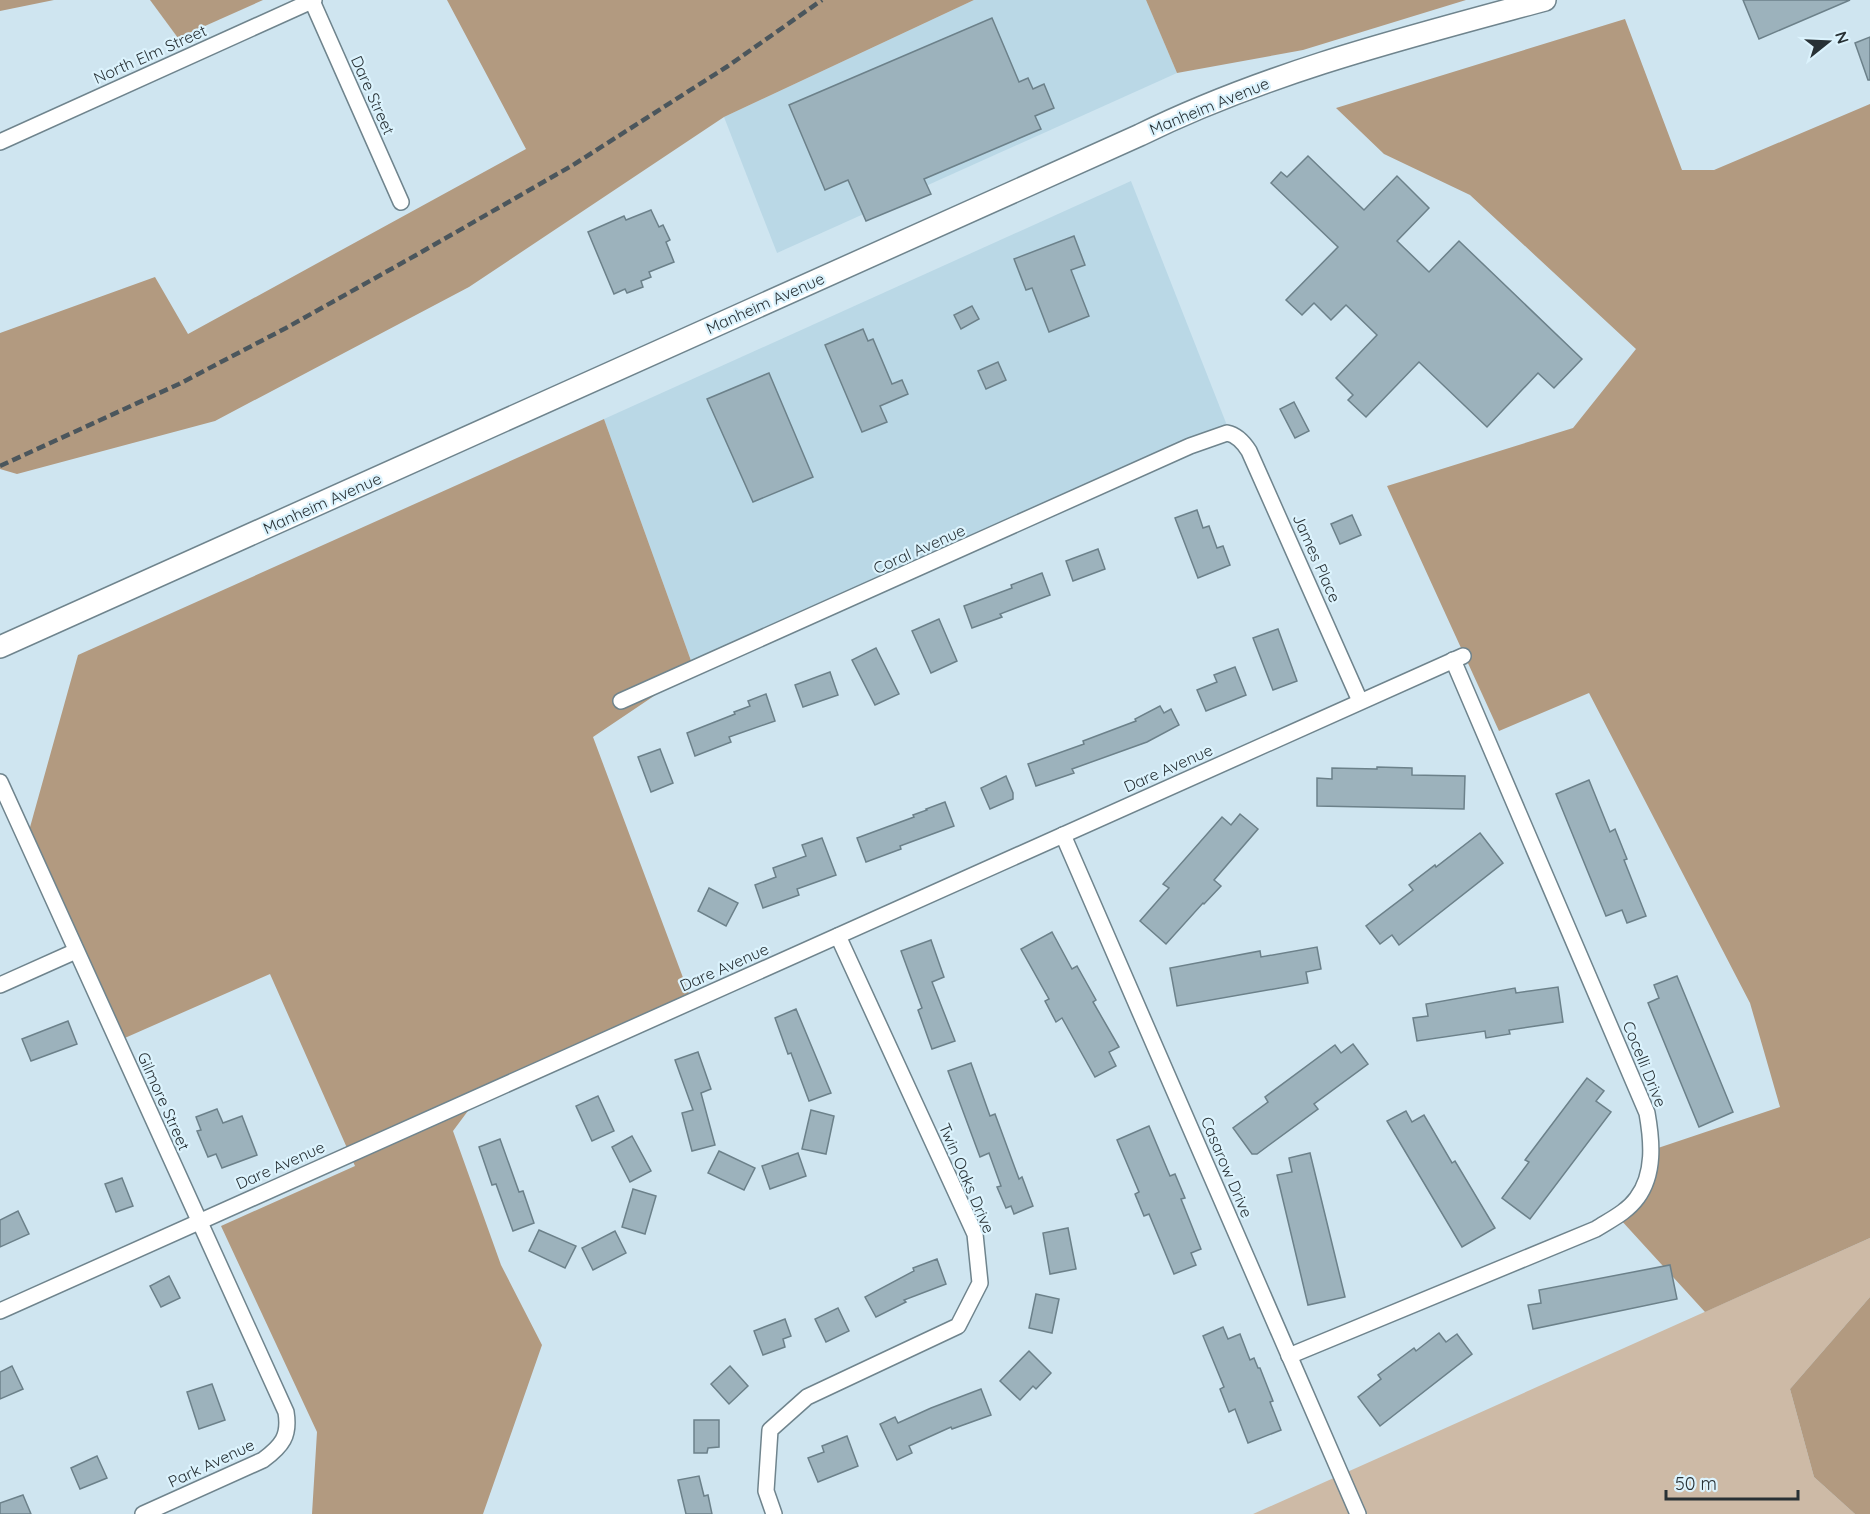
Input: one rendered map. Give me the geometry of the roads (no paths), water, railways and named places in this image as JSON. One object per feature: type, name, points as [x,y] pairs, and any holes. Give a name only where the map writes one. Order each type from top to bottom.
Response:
[{"type":"street","name":"Manheim Avenue","points":[[0,647],[1183,114],[1335,58],[1545,0]]},
{"type":"street","name":"North Elm Street","points":[[0,141],[313,1]]},
{"type":"street","name":"Dare Street","points":[[313,1],[401,202]]},
{"type":"street","name":"Coral Avenue","points":[[621,701],[1190,446],[1221,435],[1232,434]]},
{"type":"street","name":"James Place","points":[[1232,434],[1243,442],[1249,451],[1360,702]]},
{"type":"street","name":"Dare Avenue","points":[[0,1311],[1458,658]]},
{"type":"street","name":"Cocelli Drive","points":[[1289,1356],[1596,1229],[1619,1215],[1637,1198],[1648,1174],[1652,1141],[1647,1113],[1458,658]]},
{"type":"street","name":"Gilmore Street","points":[[0,782],[286,1412],[289,1425],[285,1435]]},
{"type":"street","name":"Casarow Drive","points":[[1063,835],[1358,1514]]},
{"type":"street","name":"Twin Oaks Drive","points":[[774,1514],[766,1491],[770,1430],[807,1397],[958,1326],[980,1283],[975,1234],[838,936]]},
{"type":"street","points":[[0,985],[76,951]]},
{"type":"street","name":"Park Avenue","points":[[143,1514],[263,1460],[276,1450],[285,1435]]},
{"type":"railway","points":[[0,466],[179,384],[286,328],[418,254],[573,165],[728,66],[822,0]]}]
